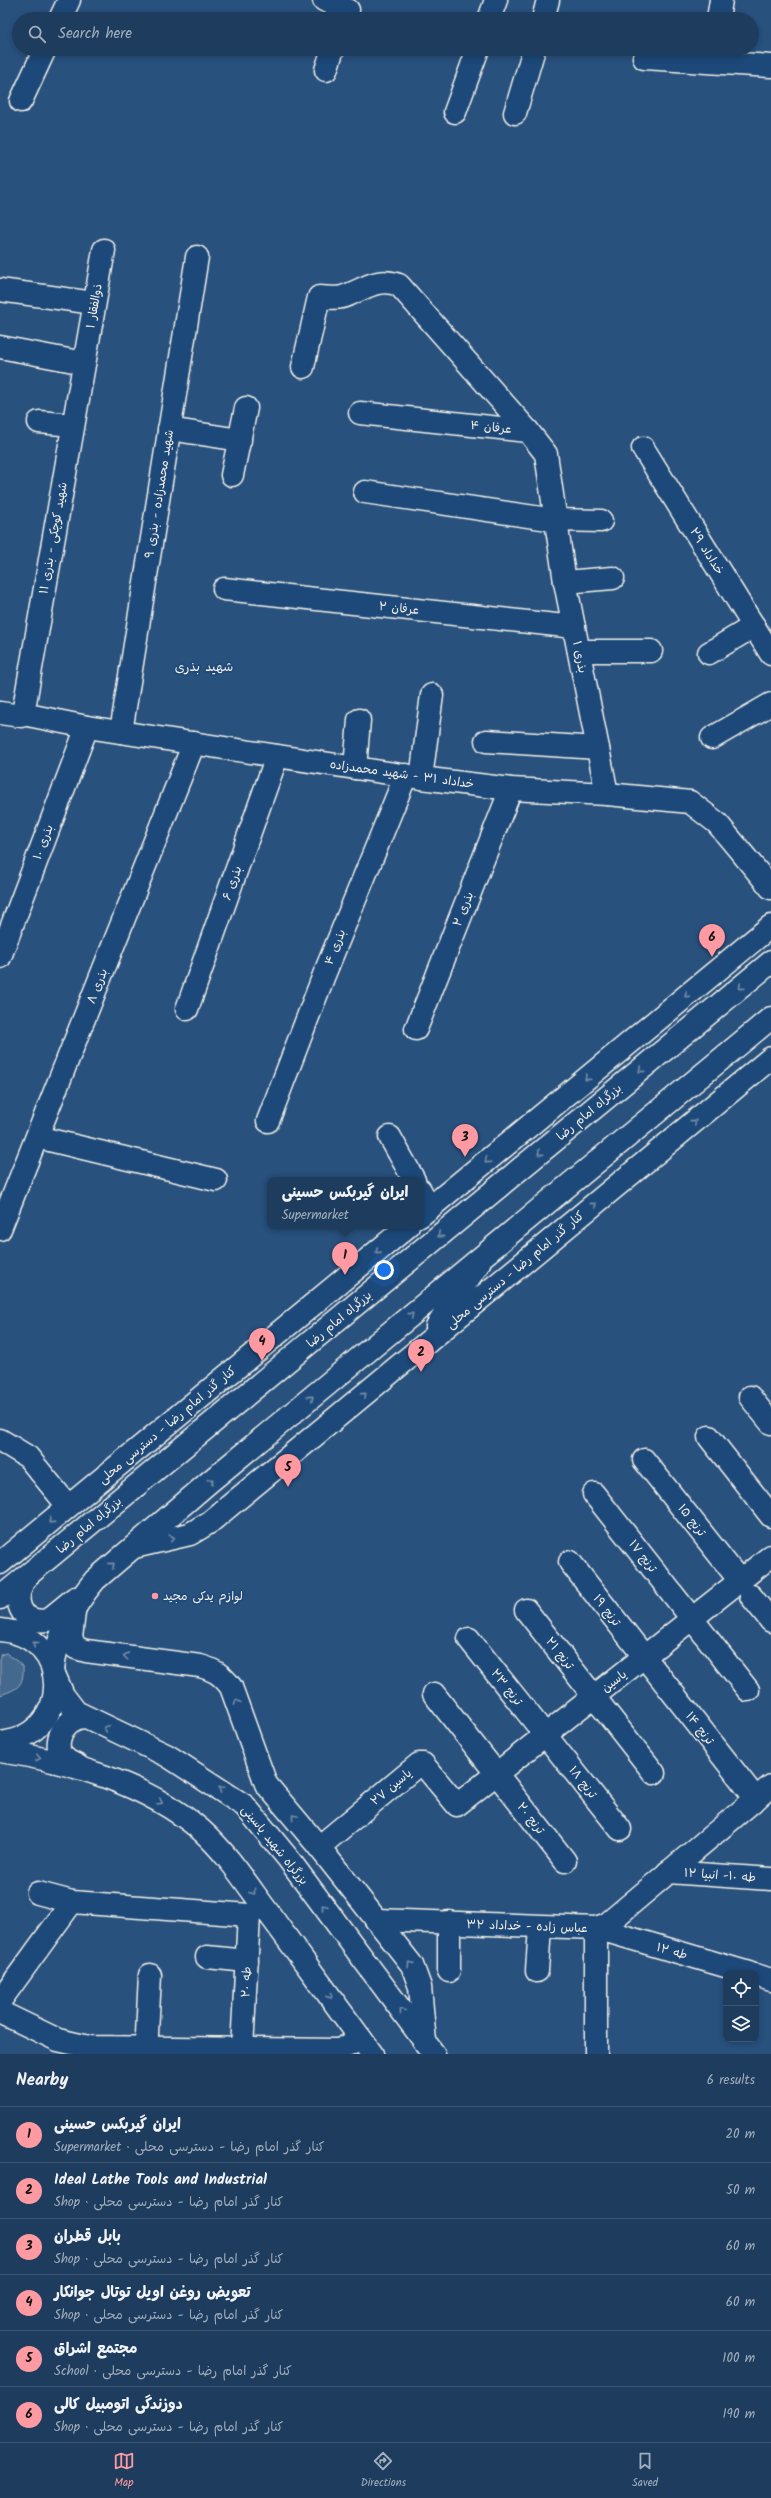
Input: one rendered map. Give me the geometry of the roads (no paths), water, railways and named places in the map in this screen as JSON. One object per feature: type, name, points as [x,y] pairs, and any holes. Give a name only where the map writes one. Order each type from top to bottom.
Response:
[{"type":"main road","points":[[63,12],[69,0]]},
{"type":"main road","points":[[324,0],[348,10]]},
{"type":"main road","points":[[492,12],[496,0]]},
{"type":"main road","points":[[545,12],[548,0]]},
{"type":"main road","points":[[719,12],[721,0]]},
{"type":"main road","points":[[21,101],[42,56]]},
{"type":"main road","points":[[326,70],[331,56]]},
{"type":"main road","points":[[455,112],[475,56]]},
{"type":"main road","points":[[514,113],[532,56]]},
{"type":"main road","points":[[644,58],[714,56],[771,66]]},
{"type":"main road","name":"ذوالفقار ۱","points":[[84,363],[104,250]]},
{"type":"main road","name":"شهید محمدزاده - بذری ۹","points":[[121,732],[197,257]]},
{"type":"main road","points":[[303,367],[319,297],[341,297],[378,282],[390,281],[399,285],[528,431]]},
{"type":"main road","points":[[0,290],[94,303]]},
{"type":"main road","points":[[0,347],[84,363]]},
{"type":"main road","name":"شهید کوچکی - بذری ۱۱","points":[[23,714],[84,363]]},
{"type":"main road","points":[[232,475],[246,408]]},
{"type":"main road","name":"عرفان ۴","points":[[360,413],[528,431],[546,454],[555,520]]},
{"type":"main road","points":[[39,422],[73,425]]},
{"type":"main road","points":[[170,429],[240,440]]},
{"type":"main road","name":"خداداد ۲۹","points":[[643,448],[771,654]]},
{"type":"main road","points":[[365,492],[555,520],[601,521]]},
{"type":"main road","name":"بذری ۱","points":[[555,520],[565,582],[607,794]]},
{"type":"main road","points":[[565,582],[614,578]]},
{"type":"main road","name":"عرفان ۲","points":[[224,589],[574,627]]},
{"type":"main road","points":[[709,653],[754,626]]},
{"type":"main road","points":[[579,651],[652,651]]},
{"type":"main road","name":"بذری ۴","points":[[268,1121],[324,975],[413,776],[432,695]]},
{"type":"main road","points":[[712,738],[771,704]]},
{"type":"main road","name":"خداداد ۳۱ - شهید محمدزاده","points":[[0,713],[21,716],[23,714],[86,727],[413,776],[511,788],[607,794],[690,802],[717,823],[771,888]]},
{"type":"main road","points":[[355,768],[360,720]]},
{"type":"main road","name":"بذری ۱۰","points":[[0,957],[86,727]]},
{"type":"main road","points":[[486,741],[598,748]]},
{"type":"main road","name":"بذری ۸","points":[[3,1215],[37,1137],[194,743]]},
{"type":"main road","name":"بذری ۶","points":[[187,1009],[277,756]]},
{"type":"main road","name":"بذری ۲","points":[[416,1028],[511,788]]},
{"type":"main road","points":[[423,1204],[538,1119],[771,926]]},
{"type":"main road","name":"بزرگراه امام رضا","points":[[0,1598],[771,962]]},
{"type":"main road","points":[[26,1577],[19,1589],[18,1600],[26,1615],[37,1620],[55,1616],[208,1483],[771,1018]]},
{"type":"main road","name":"کنار گذر امام رضا - دسترسی محلی","points":[[134,1547],[190,1534],[200,1530],[771,1058]]},
{"type":"main road","points":[[538,1119],[612,1093]]},
{"type":"main road","points":[[37,1137],[216,1180]]},
{"type":"main road","points":[[390,1137],[412,1177]]},
{"type":"main road","name":"کنار گذر امام رضا - دسترسی محلی","points":[[0,1563],[404,1229]]},
{"type":"main road","points":[[424,1345],[483,1256]]},
{"type":"main road","points":[[250,1392],[282,1330]]},
{"type":"main road","points":[[750,1397],[771,1423]]},
{"type":"main road","points":[[709,1437],[771,1516]]},
{"type":"main road","points":[[0,1440],[28,1457],[68,1506]]},
{"type":"main road","points":[[0,1459],[20,1452]]},
{"type":"main road","name":"ترنج ۱۵","points":[[644,1460],[771,1621]]},
{"type":"main road","name":"ترنج ۱۷","points":[[594,1494],[748,1690]]},
{"type":"main road","name":"یاسین","points":[[457,1805],[692,1619],[745,1588],[771,1556]]},
{"type":"main road","name":"ترنج ۱۹","points":[[570,1562],[644,1657]]},
{"type":"main road","points":[[0,1744],[18,1740],[32,1733],[44,1721],[52,1707],[56,1691],[54,1672],[56,1650],[75,1609],[95,1581]]},
{"type":"main road","points":[[75,1609],[70,1629],[72,1644],[76,1648],[86,1652],[200,1666],[213,1670],[224,1677],[231,1687],[266,1784],[319,1847],[417,1974],[429,2048]]},
{"type":"main road","name":"ترنج ۲۱","points":[[526,1610],[654,1773]]},
{"type":"main road","name":"بزرگراه شهید یاسینی","points":[[0,1630],[22,1634],[34,1641],[43,1650],[67,1702],[85,1717],[168,1756],[245,1806],[287,1857],[429,2048]]},
{"type":"main road","name":"ترنج ۲۳","points":[[469,1638],[546,1735]]},
{"type":"main road","name":"ترنج ۱۴","points":[[644,1657],[763,1792]]},
{"type":"main road","name":"ترنج ۲۰","points":[[434,1694],[565,1861]]},
{"type":"main road","points":[[85,1717],[74,1719],[65,1726],[58,1740],[60,1754],[68,1761],[168,1806],[201,1830],[233,1865],[367,2047]]},
{"type":"main road","name":"ترنج ۱۸","points":[[546,1735],[620,1829]]},
{"type":"main road","points":[[0,1750],[48,1760],[89,1771]]},
{"type":"main road","name":"یاسین ۲۷","points":[[319,1847],[419,1764],[423,1764],[457,1805]]},
{"type":"main road","points":[[245,1806],[266,1784]]},
{"type":"main road","name":"عباس زاده - خداداد ۳۲","points":[[376,1920],[596,1928],[608,1924],[763,1792]]},
{"type":"main road","name":"طه ۱۰- انبیا ۱۲","points":[[668,1872],[771,1878]]},
{"type":"main road","points":[[0,2001],[72,1902],[38,1893]]},
{"type":"main road","name":"طه ۲۰","points":[[72,1902],[249,1915],[242,2049]]},
{"type":"main road","points":[[449,1922],[449,1971]]},
{"type":"main road","points":[[538,1971],[540,1927]]},
{"type":"main road","points":[[596,1928],[596,2053]]},
{"type":"main road","name":"طه ۱۲","points":[[596,1928],[739,1970]]},
{"type":"main road","points":[[207,1957],[247,1961]]},
{"type":"main road","points":[[146,2051],[150,1975]]},
{"type":"main road","points":[[759,1976],[771,1980]]},
{"type":"main road","points":[[0,2012],[58,2040],[90,2047],[146,2051],[208,2051],[242,2049],[339,2050],[367,2047]]},
{"type":"place","name":"دوزندگی اتومبیل کالی","points":[[712,957]]},
{"type":"place","name":"بابل قطران","points":[[465,1157]]},
{"type":"place","name":"ایران گیربکس حسینی","points":[[345,1275]]},
{"type":"place","name":"تعویض روغن اویل توتال جوانکار","points":[[262,1361]]},
{"type":"place","name":"Ideal Lathe Tools and Industrial","points":[[421,1372]]},
{"type":"place","name":"مجتمع اشراق","points":[[288,1487]]},
{"type":"place","name":"لوازم یدکی مجید","points":[[155,1596]]},
{"type":"district","name":"شهید بذری","points":[[204,666]]}]
